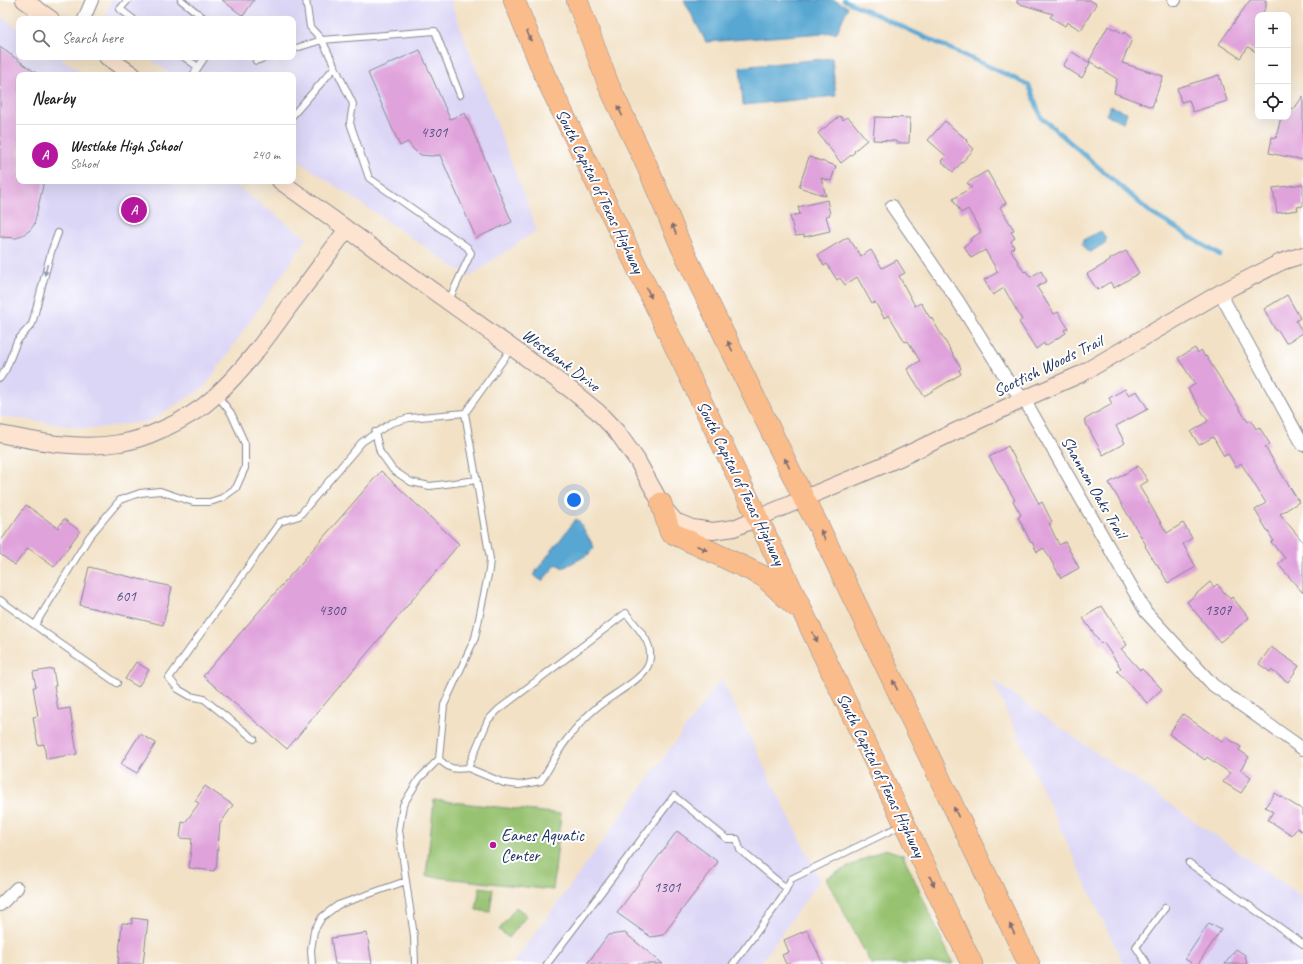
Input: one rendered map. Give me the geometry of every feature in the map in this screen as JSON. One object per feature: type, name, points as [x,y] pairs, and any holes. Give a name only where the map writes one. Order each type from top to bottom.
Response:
[{"type":"highway","name":"South Capital of Texas Highway","points":[[514,0],[545,76],[972,964]]},
{"type":"highway","points":[[577,0],[609,86],[647,166],[682,246],[1029,964]]},
{"type":"highway","points":[[661,502],[670,532],[763,576],[804,614]]},
{"type":"street","points":[[85,16],[92,0]]},
{"type":"street","points":[[30,9],[45,16]]},
{"type":"street","points":[[111,60],[129,72]]},
{"type":"street","name":"Westbank Drive","points":[[284,184],[512,347],[571,390],[598,412],[617,432],[636,460],[663,508],[675,521],[692,528],[713,531],[734,528],[804,499]]},
{"type":"street","name":"Shannon Oaks Trail","points":[[892,206],[958,301],[1011,386],[1024,399],[1146,612],[1213,685],[1303,749]]},
{"type":"street","points":[[0,434],[70,446],[95,446],[121,443],[152,434],[182,420],[217,394],[240,371],[261,346],[347,229]]},
{"type":"street","name":"Scottish Woods Trail","points":[[804,499],[895,460],[1024,399],[1081,374],[1220,293],[1280,262],[1303,255]]},
{"type":"street","points":[[1220,293],[1303,445]]},
{"type":"street","points":[[0,906],[17,888]]},
{"type":"lane","points":[[128,0],[120,10],[129,16]]},
{"type":"lane","points":[[181,0],[201,16]]},
{"type":"lane","points":[[306,0],[310,26],[322,40],[353,104],[350,123],[369,178],[467,246],[470,254],[448,302]]},
{"type":"lane","points":[[296,48],[322,40],[435,31],[460,95]]},
{"type":"lane","points":[[188,60],[198,67]]},
{"type":"lane","points":[[195,72],[203,60]]},
{"type":"lane","points":[[296,112],[335,67]]},
{"type":"lane","points":[[0,378],[6,369],[17,341],[32,324],[51,252],[58,233]]},
{"type":"lane","points":[[415,964],[414,936],[398,830],[404,805],[419,779],[438,759],[444,705],[475,638],[490,559],[466,413],[512,347]]},
{"type":"lane","points":[[35,626],[89,537],[120,500],[140,493],[160,491],[193,502],[210,502],[222,498],[236,488],[245,468],[245,444],[230,413],[217,394]]},
{"type":"lane","points":[[254,739],[204,700],[190,696],[178,689],[169,678],[280,522],[299,516],[362,442],[391,423],[409,418],[466,413]]},
{"type":"lane","points":[[376,432],[380,452],[393,470],[411,482],[430,486],[477,480]]},
{"type":"lane","points":[[0,600],[117,683]]},
{"type":"lane","points":[[438,759],[447,767],[458,770],[468,768],[504,783],[519,785],[541,781],[564,742],[596,707],[631,684],[649,666],[651,655],[648,641],[626,613],[498,710],[488,720],[468,768]]},
{"type":"lane","points":[[547,964],[674,796],[727,839],[737,839],[740,850],[786,888]]},
{"type":"lane","points":[[733,964],[782,898],[791,879],[905,824]]},
{"type":"lane","points":[[1189,863],[1303,944]]},
{"type":"lane","points":[[312,964],[311,950],[314,931],[322,917],[338,905],[406,881]]},
{"type":"lane","points":[[1147,964],[1136,947],[1165,908]]},
{"type":"shaded area","points":[[111,0],[450,0],[537,230],[469,277],[296,159],[296,72],[169,72],[151,60],[296,60],[296,16],[106,16]]},
{"type":"shaded area","points":[[0,16],[16,27],[16,60],[63,60],[81,72],[16,72],[16,184],[233,184],[307,238],[205,387],[149,421],[90,429],[0,416]]},
{"type":"shaded area","points":[[721,679],[820,879],[760,964],[513,964]]},
{"type":"shaded area","points":[[992,680],[1303,897],[1303,964],[1123,964]]},
{"type":"green space","name":"Eanes Aquatic Center","points":[[434,800],[561,814],[553,890],[426,876]]},
{"type":"green space","points":[[885,849],[903,855],[953,964],[871,964],[826,878]]},
{"type":"green space","points":[[480,887],[493,889],[490,912],[476,910]]},
{"type":"green space","points":[[516,907],[527,915],[509,938],[499,930]]},
{"type":"water","points":[[684,0],[834,0],[848,7],[837,32],[706,42]]},
{"type":"water","points":[[832,58],[836,96],[743,105],[740,67]]},
{"type":"water","points":[[1110,106],[1127,112],[1124,122],[1106,115]]},
{"type":"water","points":[[1098,232],[1102,232],[1106,239],[1105,243],[1091,252],[1087,251],[1082,244],[1083,240]]},
{"type":"water","points":[[576,519],[579,521],[594,547],[589,554],[563,568],[557,564],[542,581],[533,575]]},
{"type":"building","points":[[222,0],[254,0],[243,16]]},
{"type":"building","points":[[1017,0],[1090,0],[1096,4],[1081,30],[1067,22],[1065,26],[1050,17],[1053,14],[1017,3]]},
{"type":"building","points":[[1250,0],[1266,0],[1266,7],[1263,12],[1255,12],[1255,51],[1248,47],[1240,58],[1219,44]]},
{"type":"building","points":[[1108,26],[1123,34],[1124,32],[1132,39],[1122,63],[1163,76],[1152,107],[1114,93],[1117,79],[1089,61]]},
{"type":"building","points":[[0,47],[16,60],[35,72],[16,72],[16,184],[43,184],[34,225],[29,231],[17,238],[0,237]]},
{"type":"building","points":[[420,50],[450,119],[465,113],[512,222],[476,238],[440,155],[421,155],[414,150],[408,142],[400,146],[368,73]]},
{"type":"building","points":[[1072,52],[1090,63],[1082,78],[1063,66]]},
{"type":"building","points":[[1219,75],[1227,101],[1193,112],[1189,100],[1181,102],[1177,88]]},
{"type":"building","points":[[1303,96],[1303,160],[1269,153],[1272,137],[1276,138],[1280,120],[1291,120],[1291,108],[1294,109]]},
{"type":"building","points":[[840,116],[843,120],[847,117],[851,120],[867,140],[841,163],[818,133]]},
{"type":"building","points":[[875,117],[910,118],[909,143],[873,140]]},
{"type":"building","points":[[945,121],[967,140],[966,141],[974,149],[953,172],[941,161],[946,156],[928,140]]},
{"type":"building","points":[[809,157],[836,166],[831,181],[821,178],[826,196],[799,187]]},
{"type":"building","points":[[987,171],[1006,203],[1000,207],[1014,230],[1011,232],[1015,238],[1011,241],[1014,247],[1011,250],[1024,272],[1026,271],[1030,277],[1041,271],[1047,281],[1037,287],[1054,314],[1058,312],[1068,328],[1064,330],[1066,333],[1045,346],[1044,343],[1036,349],[1019,322],[1022,320],[1004,288],[993,295],[984,280],[998,272],[985,250],[971,258],[964,246],[971,241],[970,239],[981,232],[968,209],[961,213],[953,199],[972,187],[967,183]]},
{"type":"building","points":[[1303,184],[1303,206],[1297,207],[1298,210],[1277,213],[1273,188]]},
{"type":"building","points":[[827,200],[830,215],[826,216],[830,231],[804,237],[804,235],[795,236],[790,216],[800,214],[798,207]]},
{"type":"building","points":[[848,237],[861,256],[871,250],[882,268],[897,260],[905,273],[899,276],[915,306],[921,303],[930,318],[931,317],[961,368],[959,370],[961,374],[924,396],[907,369],[920,361],[908,341],[905,342],[889,315],[884,318],[875,302],[872,304],[857,277],[845,285],[840,278],[837,280],[827,264],[824,266],[818,255]]},
{"type":"building","points":[[1126,251],[1139,273],[1114,288],[1110,282],[1097,290],[1087,274],[1110,261],[1110,259]]},
{"type":"building","points":[[1287,295],[1300,318],[1296,321],[1303,333],[1286,343],[1278,330],[1276,331],[1264,309]]},
{"type":"building","points":[[1195,348],[1198,353],[1201,350],[1205,357],[1206,356],[1248,422],[1251,420],[1256,429],[1259,427],[1270,444],[1265,447],[1299,502],[1280,514],[1303,542],[1303,593],[1278,564],[1285,558],[1271,542],[1273,540],[1255,510],[1266,503],[1241,463],[1236,467],[1228,454],[1224,456],[1213,437],[1199,445],[1191,432],[1208,421],[1188,389],[1195,384],[1178,358]]},
{"type":"building","points":[[1125,389],[1129,395],[1137,391],[1148,409],[1116,426],[1125,443],[1103,455],[1084,420],[1112,404],[1109,398]]},
{"type":"building","points":[[1008,446],[1039,504],[1042,502],[1052,522],[1049,524],[1059,545],[1065,542],[1079,568],[1061,578],[1044,548],[1037,552],[1032,542],[1031,543],[1018,517],[1021,515],[1013,501],[1015,500],[989,457]]},
{"type":"building","points":[[1138,466],[1148,481],[1139,486],[1167,533],[1183,523],[1192,538],[1183,544],[1196,567],[1168,583],[1109,483]]},
{"type":"building","points":[[381,471],[459,544],[287,749],[203,676]]},
{"type":"building","points":[[26,505],[58,528],[64,519],[80,531],[54,567],[28,548],[15,565],[0,554],[0,542]]},
{"type":"building","points":[[89,567],[172,587],[163,625],[80,605]]},
{"type":"building","points":[[1210,582],[1214,587],[1217,584],[1230,599],[1232,597],[1249,618],[1220,642],[1187,602]]},
{"type":"building","points":[[1102,606],[1127,645],[1121,649],[1140,670],[1142,669],[1162,689],[1147,703],[1117,671],[1121,668],[1103,642],[1101,644],[1083,618]]},
{"type":"building","points":[[1271,647],[1299,666],[1288,682],[1271,670],[1270,672],[1259,664]]},
{"type":"building","points":[[136,662],[149,670],[138,687],[125,679]]},
{"type":"building","points":[[53,669],[58,710],[70,708],[77,754],[46,759],[44,744],[38,745],[33,717],[38,716],[33,687],[36,687],[33,672]]},
{"type":"building","points":[[1183,714],[1222,742],[1226,737],[1241,747],[1239,750],[1249,757],[1240,770],[1251,778],[1241,793],[1223,782],[1230,773],[1207,757],[1205,760],[1169,734]]},
{"type":"building","points":[[140,734],[156,743],[137,773],[121,764]]},
{"type":"building","points":[[205,786],[233,805],[220,824],[216,869],[214,869],[214,871],[189,868],[192,839],[180,838],[182,822],[185,823],[199,803],[195,801]]},
{"type":"building","points":[[1275,793],[1303,810],[1303,832],[1297,828],[1292,835],[1268,820],[1273,812],[1265,807]]},
{"type":"building","points":[[677,831],[718,862],[663,935],[651,937],[617,913]]},
{"type":"building","points":[[132,918],[148,920],[143,964],[118,964],[122,923],[132,924]]},
{"type":"building","points":[[1209,923],[1221,930],[1198,964],[1193,964],[1185,959]]},
{"type":"building","points":[[807,930],[823,964],[786,964],[782,955],[789,952],[784,940]]},
{"type":"building","points":[[367,933],[372,964],[335,964],[331,938]]},
{"type":"building","points":[[625,933],[663,964],[587,964],[608,935]]},
{"type":"building","points":[[1236,949],[1245,955],[1247,964],[1225,964]]},
{"type":"waterway","points":[[844,0],[1029,85],[1041,117],[1151,213],[1220,255]]},
{"type":"place","name":"Westlake High School","points":[[134,210]]},
{"type":"place","name":"Eanes Aquatic Center","points":[[493,845]]}]
